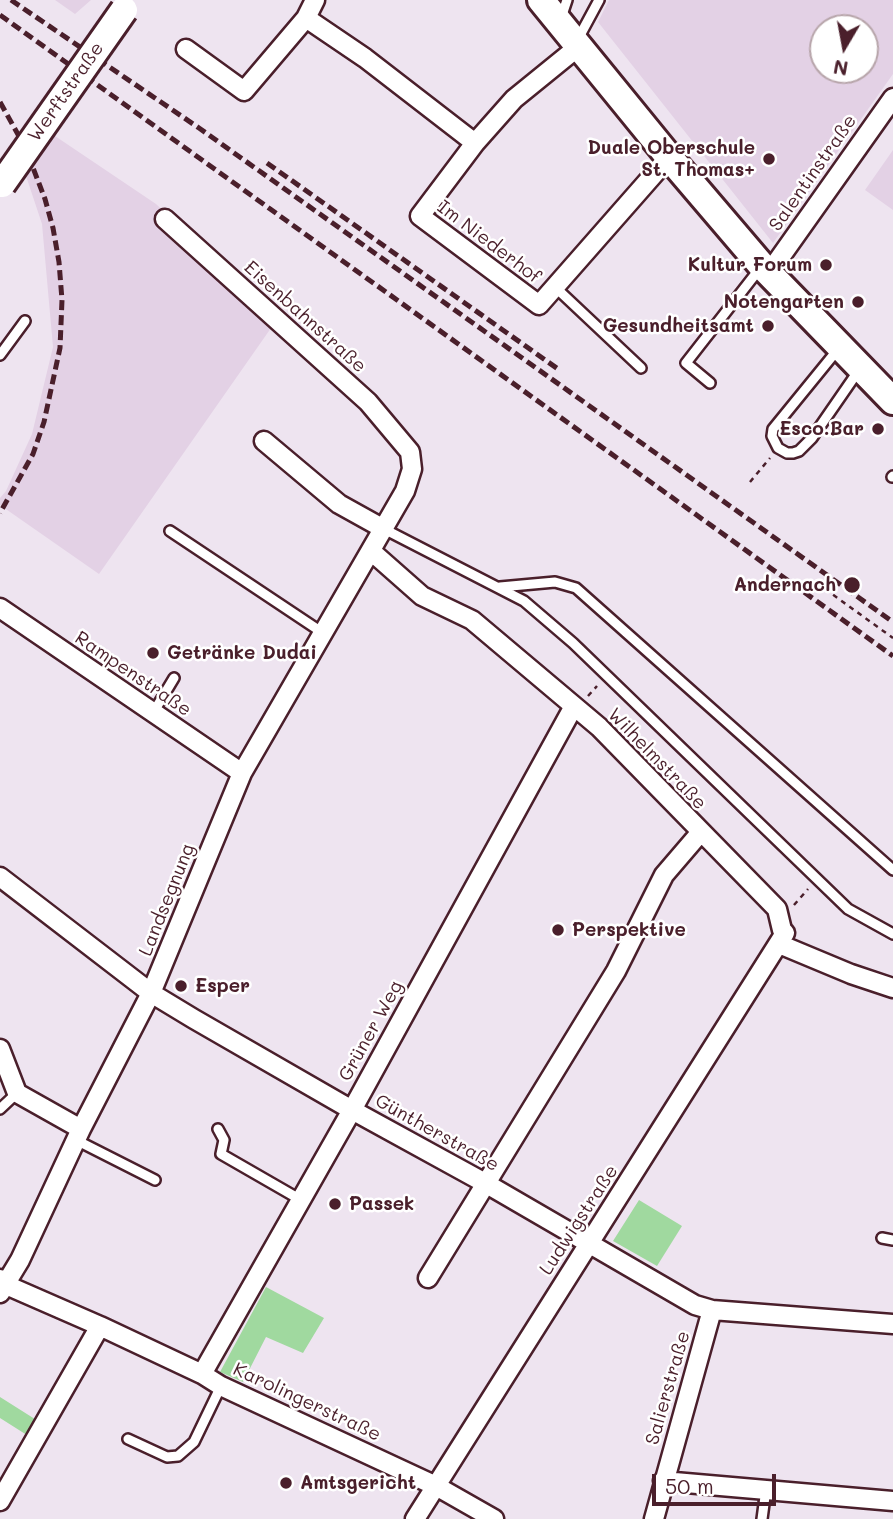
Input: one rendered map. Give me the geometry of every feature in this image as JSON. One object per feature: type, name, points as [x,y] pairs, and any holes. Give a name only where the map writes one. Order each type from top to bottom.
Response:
[{"type":"street","points":[[186,49],[244,91],[306,18],[315,0]]},
{"type":"street","points":[[541,0],[570,28],[668,157],[765,269],[893,401]]},
{"type":"street","name":"Werftstraße","points":[[1,185],[128,5]]},
{"type":"street","points":[[306,18],[365,58],[475,144]]},
{"type":"street","name":"Im Niederhof","points":[[555,287],[539,305],[420,216],[570,28]]},
{"type":"street","name":"Salentinstraße","points":[[765,269],[893,98]]},
{"type":"street","points":[[555,287],[668,157]]},
{"type":"street","name":"Eisenbahnstraße","points":[[165,219],[368,402],[410,452]]},
{"type":"street","points":[[264,441],[339,504],[384,529]]},
{"type":"street","name":"Landsegnung","points":[[3,1285],[151,993],[242,773],[405,491],[412,469],[410,452]]},
{"type":"street","name":"Wilhelmstraße","points":[[371,551],[422,596],[472,620],[599,727],[777,909],[785,933],[779,944]]},
{"type":"street","name":"Rampenstraße","points":[[0,608],[242,773]]},
{"type":"street","name":"Grüner Weg","points":[[202,1374],[352,1110],[574,706]]},
{"type":"street","points":[[428,1278],[616,971],[664,875],[700,833]]},
{"type":"street","name":"Güntherstraße","points":[[0,877],[151,993],[695,1305],[712,1310],[893,1324]]},
{"type":"street","points":[[779,944],[893,988]]},
{"type":"street","name":"Ludwigstraße","points":[[415,1519],[779,944]]},
{"type":"street","points":[[0,1049],[17,1093],[79,1134]]},
{"type":"street","name":"Karolingerstraße","points":[[3,1285],[100,1326],[202,1374],[221,1386],[436,1486],[494,1519]]},
{"type":"street","name":"Salierstraße","points":[[654,1519],[712,1310]]},
{"type":"street","points":[[0,1501],[100,1326]]},
{"type":"street","points":[[663,1481],[893,1500]]},
{"type":"lane","points":[[570,28],[599,0]]},
{"type":"lane","points":[[710,383],[686,363],[765,269]]},
{"type":"lane","points":[[555,287],[641,368]]},
{"type":"lane","points":[[0,355],[25,321]]},
{"type":"lane","points":[[840,347],[774,429],[772,436],[778,448],[787,453],[799,451],[812,438],[861,367]]},
{"type":"lane","points":[[384,529],[524,601],[573,643],[848,909],[893,934]]},
{"type":"lane","points":[[170,531],[323,633]]},
{"type":"lane","points":[[498,587],[555,582],[576,588],[893,870]]},
{"type":"lane","points":[[153,713],[174,678]]},
{"type":"lane","points":[[0,1109],[17,1093]]},
{"type":"lane","points":[[218,1129],[224,1140],[221,1154],[301,1200]]},
{"type":"lane","points":[[79,1134],[155,1180]]},
{"type":"lane","points":[[882,1238],[893,1240]]},
{"type":"lane","points":[[128,1439],[167,1457],[178,1456],[194,1442],[221,1386]]},
{"type":"lane","points":[[762,1519],[766,1489]]},
{"type":"path","points":[[750,482],[778,448]]},
{"type":"path","points":[[825,589],[893,638]]},
{"type":"path","points":[[788,911],[804,894]]},
{"type":"shaded area","points":[[55,0],[91,0],[75,14]]},
{"type":"shaded area","name":"Duale Oberschule St. Thomas+","points":[[609,0],[893,0],[893,74],[773,243],[598,22]]},
{"type":"shaded area","points":[[55,136],[156,204],[278,318],[99,574],[0,505],[0,498],[6,491],[32,434],[53,347],[42,224],[25,173]]},
{"type":"shaded area","points":[[893,150],[893,210],[865,190]]},
{"type":"green space","points":[[639,1200],[682,1226],[657,1266],[613,1241]]},
{"type":"green space","points":[[266,1287],[324,1318],[303,1353],[266,1337],[243,1382],[220,1372]]},
{"type":"green space","points":[[0,1397],[38,1421],[30,1437],[0,1418]]},
{"type":"railway","points":[[11,0],[199,128],[893,622]]},
{"type":"railway","points":[[0,15],[893,656]]},
{"type":"railway","points":[[0,102],[25,147],[45,199],[59,262],[62,300],[60,348],[44,422],[33,454],[0,513]]},
{"type":"railway","points":[[267,163],[558,369]]},
{"type":"place","name":"Duale Oberschule St. Thomas+","points":[[769,159]]},
{"type":"place","name":"Kultur Forum","points":[[826,265]]},
{"type":"place","name":"Notengarten","points":[[858,302]]},
{"type":"place","name":"Gesundheitsamt","points":[[768,326]]},
{"type":"place","name":"Esco.Bar","points":[[878,429]]},
{"type":"place","name":"Andernach","points":[[852,585]]},
{"type":"place","name":"Getränke Dudai","points":[[153,653]]},
{"type":"place","name":"Perspektive","points":[[558,930]]},
{"type":"place","name":"Esper","points":[[181,986]]},
{"type":"place","name":"Passek","points":[[335,1204]]},
{"type":"place","name":"Amtsgericht","points":[[286,1483]]}]
